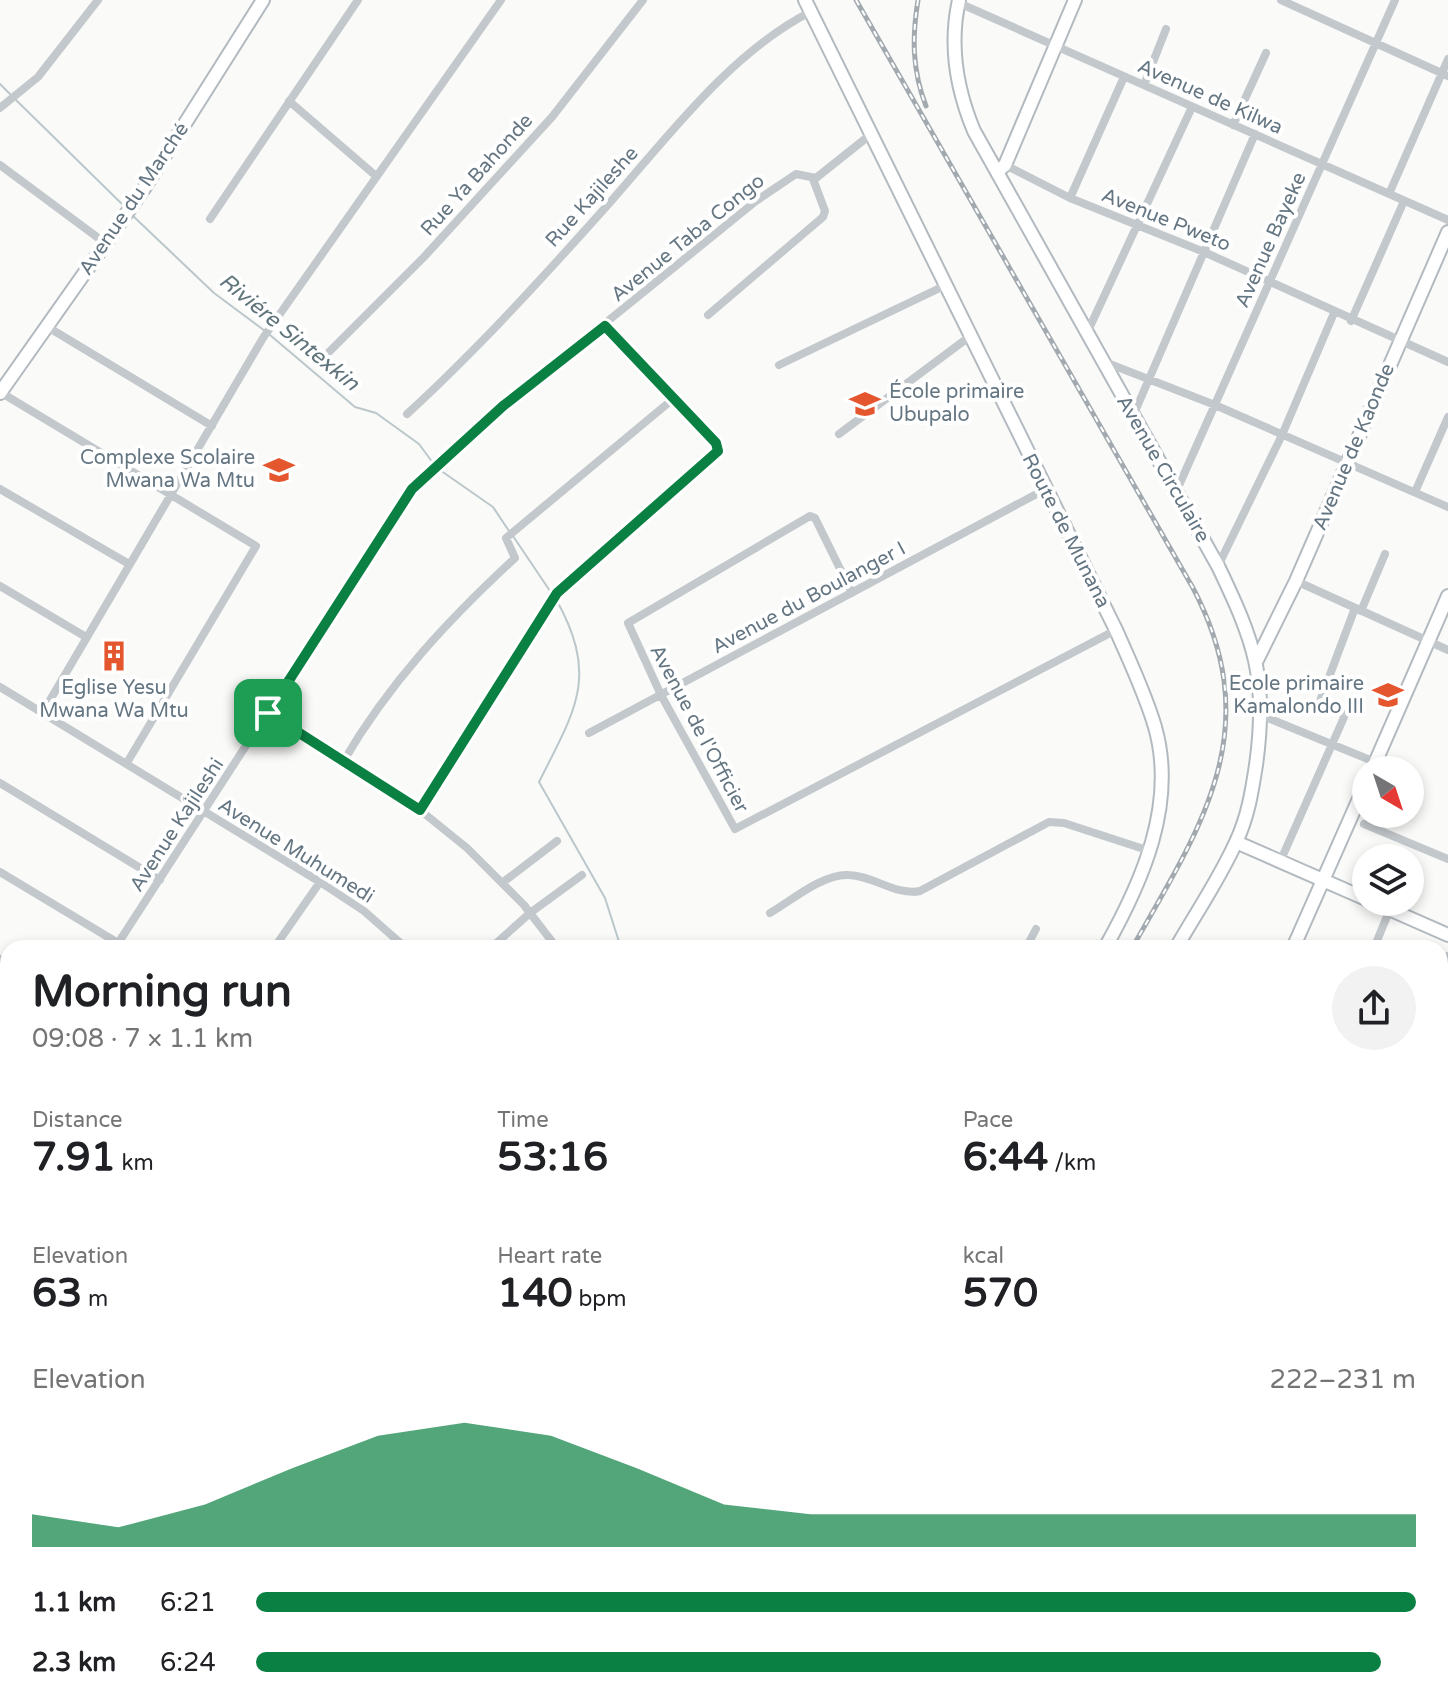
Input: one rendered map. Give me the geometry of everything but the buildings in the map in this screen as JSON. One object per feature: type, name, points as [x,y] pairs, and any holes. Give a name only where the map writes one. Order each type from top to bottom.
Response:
[{"type":"street","points":[[0,108],[38,77],[98,0]]},
{"type":"street","name":"Avenue du Marché","points":[[0,392],[174,143],[263,0]]},
{"type":"street","points":[[210,219],[358,0]]},
{"type":"street","points":[[43,712],[263,338],[498,3],[488,0]]},
{"type":"street","name":"Rue Ya Bahonde","points":[[322,359],[424,257],[542,128],[643,0]]},
{"type":"street","points":[[1001,169],[1075,0]]},
{"type":"street","points":[[1281,0],[1445,75]]},
{"type":"street","name":"Avenue Bayeke","points":[[1176,492],[1395,0]]},
{"type":"street","name":"Avenue de Kilwa","points":[[959,2],[1448,220]]},
{"type":"street","name":"Avenue Circulaire","points":[[959,2],[954,43],[962,103],[1001,169],[1101,360],[1218,566],[1242,617],[1257,660],[1263,716],[1253,788],[1236,842],[1181,940]]},
{"type":"street","name":"Route de Munana","points":[[808,6],[1142,688],[1159,749],[1160,808],[1150,851],[1131,899],[1109,940]]},
{"type":"street","name":"Rue Kajileshe","points":[[407,414],[500,323],[688,114],[746,58],[808,6]]},
{"type":"street","points":[[1144,85],[1166,29]]},
{"type":"street","points":[[1233,125],[1266,53]]},
{"type":"street","points":[[1389,194],[1445,75],[1448,59]]},
{"type":"street","points":[[1070,198],[1124,77]]},
{"type":"street","points":[[289,101],[376,176]]},
{"type":"street","points":[[1087,333],[1192,107]]},
{"type":"street","points":[[1133,417],[1255,134]]},
{"type":"street","name":"Avenue Taba Congo","points":[[422,478],[503,406],[756,201],[796,174],[813,179],[870,135]]},
{"type":"street","points":[[0,165],[105,243]]},
{"type":"street","name":"Avenue Pweto","points":[[1001,169],[1204,252],[1351,321],[1448,362]]},
{"type":"street","points":[[708,315],[823,217],[825,211],[813,179]]},
{"type":"street","points":[[1351,321],[1404,201]]},
{"type":"street","name":"Avenue de Kaonde","points":[[1257,660],[1296,581],[1448,232]]},
{"type":"street","points":[[779,365],[944,286]]},
{"type":"street","points":[[1218,566],[1282,435],[1334,313]]},
{"type":"street","points":[[46,326],[212,426]]},
{"type":"street","points":[[420,810],[557,593],[718,451],[716,443],[605,326]]},
{"type":"street","points":[[839,434],[969,337]]},
{"type":"street","points":[[1101,360],[1150,377],[1448,507]]},
{"type":"street","points":[[0,392],[254,544],[253,555],[128,761]]},
{"type":"street","points":[[343,762],[364,726],[421,650],[515,558],[506,538],[673,399]]},
{"type":"street","points":[[1415,492],[1448,417]]},
{"type":"street","name":"Avenue Kajileshi","points":[[119,940],[422,478]]},
{"type":"street","points":[[0,489],[129,564]]},
{"type":"street","name":"Avenue du Boulanger I","points":[[589,733],[1044,490]]},
{"type":"street","name":"Avenue de l'Officier","points":[[852,593],[815,518],[805,518],[632,618],[628,627],[732,826],[739,829],[1116,630]]},
{"type":"street","points":[[1280,862],[1345,715],[1320,701],[1385,554]]},
{"type":"street","points":[[1296,581],[1448,650]]},
{"type":"street","points":[[0,586],[86,637]]},
{"type":"street","points":[[1378,756],[1448,596]]},
{"type":"street","name":"Avenue Muhumedi","points":[[0,687],[128,761],[320,882],[364,911],[397,940]]},
{"type":"street","points":[[268,713],[420,810],[467,848],[530,913],[551,940]]},
{"type":"street","points":[[1263,716],[1354,756]]},
{"type":"street","points":[[0,783],[160,880]]},
{"type":"street","points":[[1297,940],[1352,815]]},
{"type":"street","points":[[770,913],[841,875],[858,876],[910,893],[920,891],[1049,822],[1064,823],[1150,851]]},
{"type":"street","points":[[1374,828],[1448,859]]},
{"type":"street","points":[[502,883],[557,841]]},
{"type":"street","points":[[1236,842],[1352,893]]},
{"type":"street","points":[[0,872],[108,940]]},
{"type":"street","points":[[500,940],[530,913],[582,875]]},
{"type":"street","points":[[280,940],[320,882]]},
{"type":"street","points":[[1377,940],[1387,916]]},
{"type":"street","points":[[1406,916],[1448,935]]},
{"type":"street","points":[[1030,940],[1036,929]]},
{"type":"waterway","name":"Riviére Sintexkin","points":[[0,84],[11,95]]},
{"type":"waterway","name":"Riviére Sintexkin","points":[[15,99],[125,207]]},
{"type":"waterway","name":"Riviére Sintexkin","points":[[132,215],[214,293],[265,331]]},
{"type":"waterway","name":"Riviére Sintexkin","points":[[270,335],[355,407],[376,413],[419,444],[433,463]]},
{"type":"waterway","name":"Riviére Sintexkin","points":[[437,468],[493,507],[509,531]]},
{"type":"waterway","name":"Riviére Sintexkin","points":[[513,536],[552,594]]},
{"type":"waterway","name":"Riviére Sintexkin","points":[[556,599],[577,650],[578,692],[563,733],[539,782],[605,898],[618,940]]},
{"type":"railway","points":[[856,0],[1193,588],[1215,639],[1225,686],[1225,731],[1217,774],[1202,817],[1182,859],[1136,940]]},
{"type":"railway","points":[[918,0],[914,53],[926,106]]},
{"type":"place","name":"École primaire Ubupalo","points":[[865,404]]},
{"type":"place","name":"Complexe Scolaire Mwana Wa Mtu","points":[[279,470]]},
{"type":"place","name":"Eglise Yesu Mwana Wa Mtu","points":[[114,656]]},
{"type":"place","name":"Ecole primaire Kamalondo III","points":[[1388,695]]},
{"type":"route","points":[[605,326],[716,443],[718,451],[708,462],[557,593],[420,810],[268,713],[412,489],[503,406],[605,326]]}]
